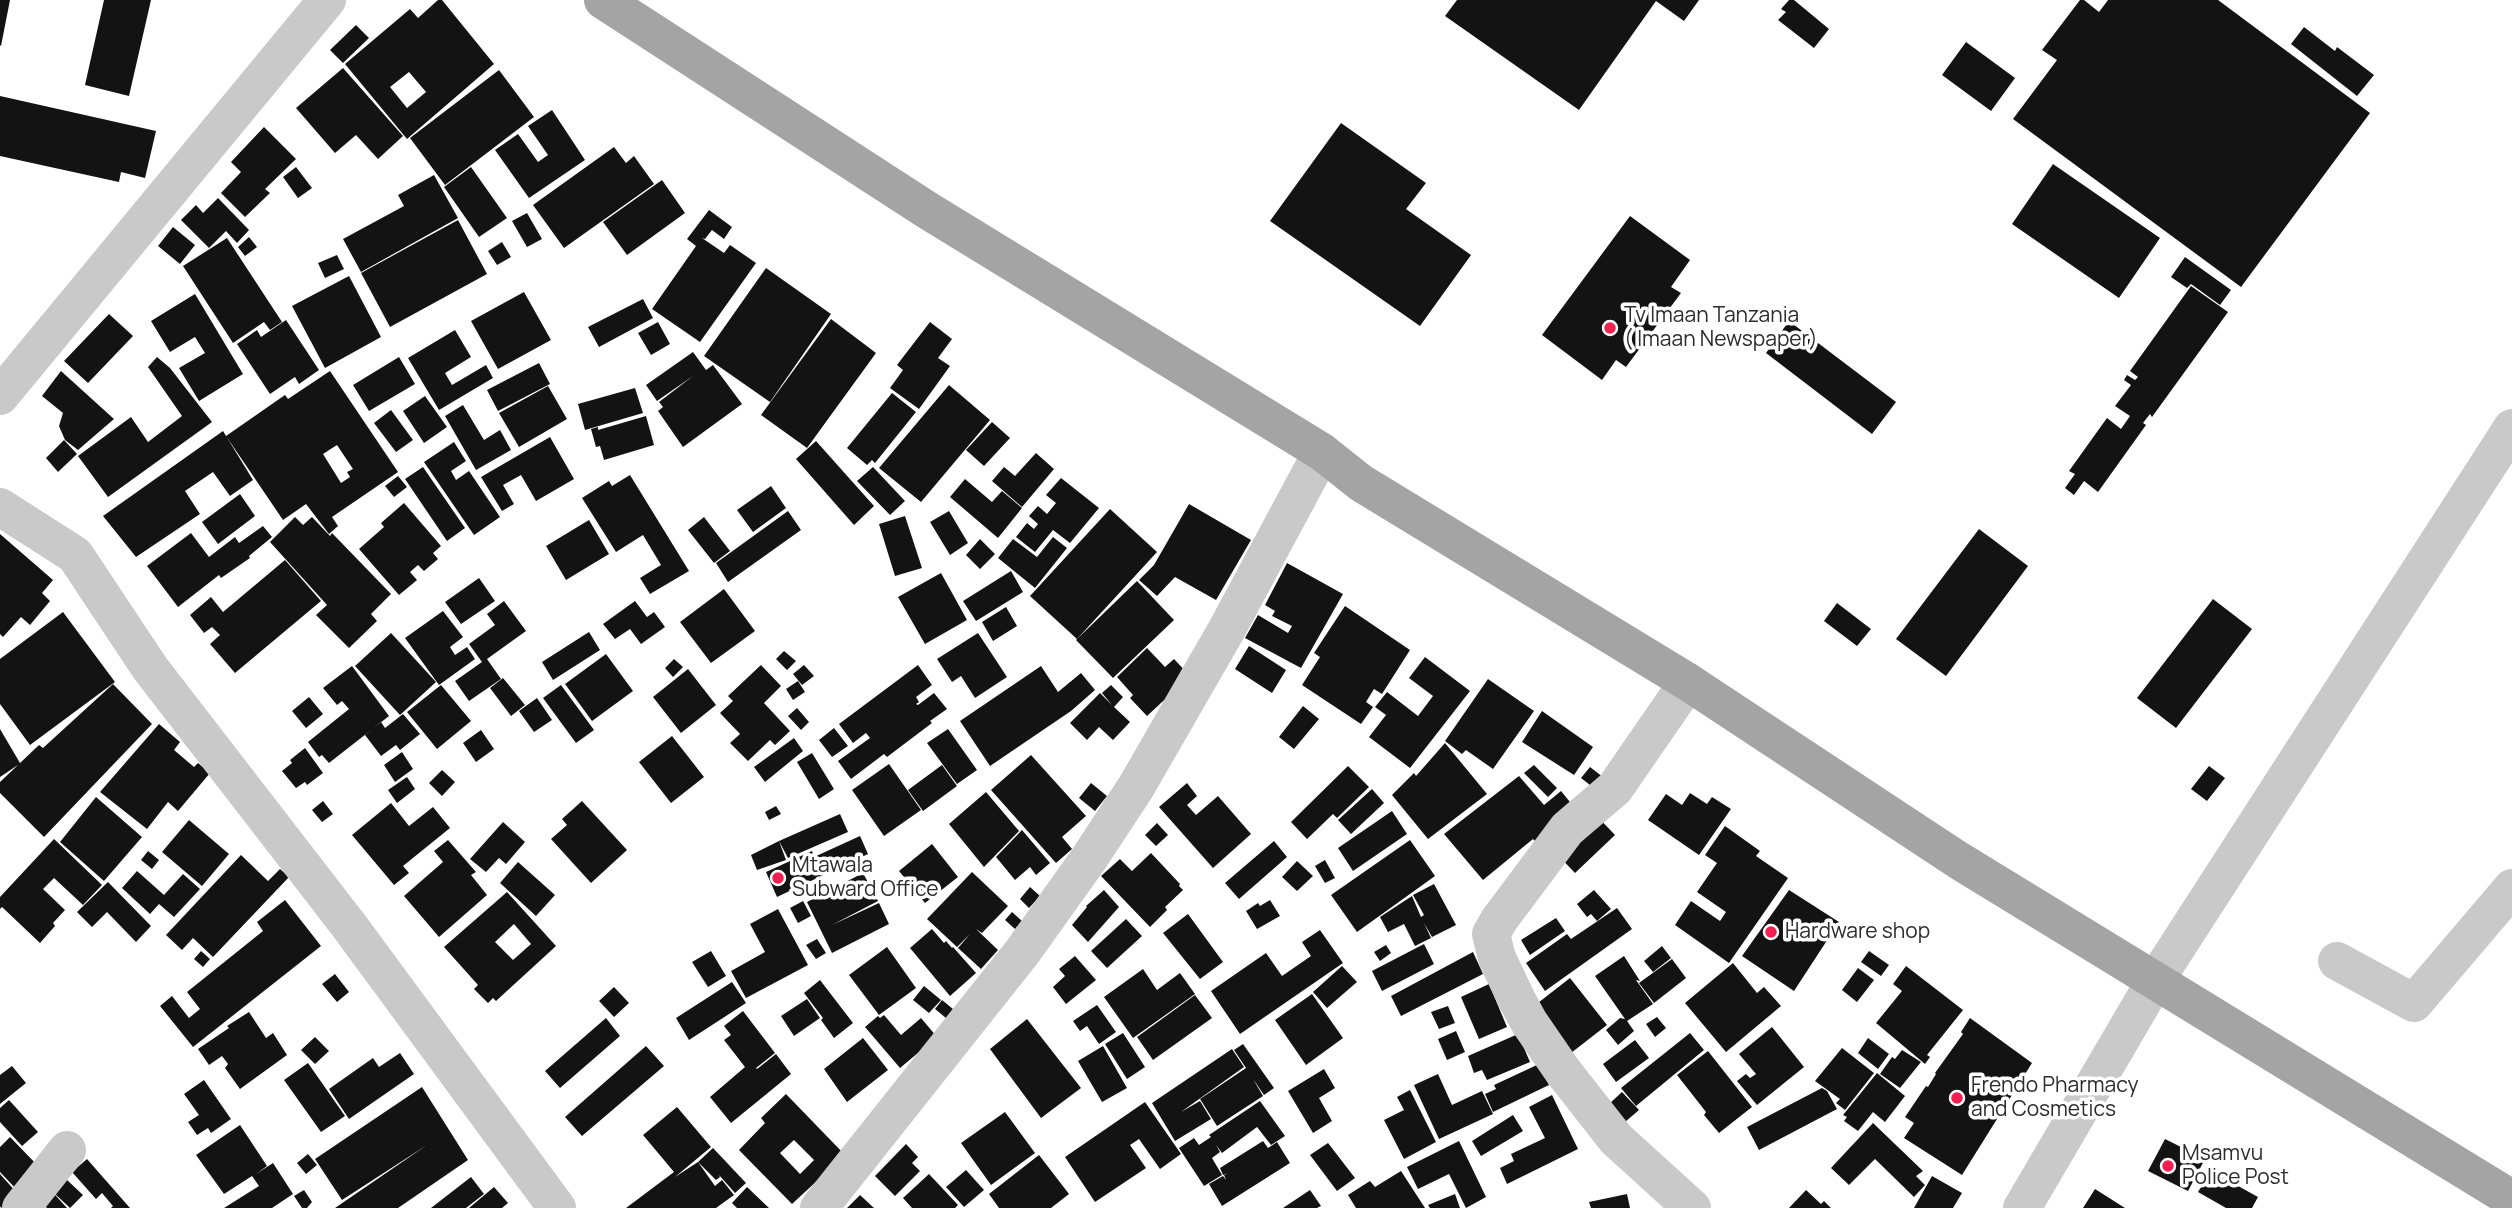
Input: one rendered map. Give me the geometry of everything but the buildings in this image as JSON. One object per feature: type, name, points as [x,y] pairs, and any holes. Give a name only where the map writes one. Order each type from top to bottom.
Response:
[{"type":"main road","points":[[603,0],[927,210],[1322,452],[1360,483],[1688,682],[1958,860],[2512,1199]]},
{"type":"street","points":[[0,396],[327,0]]},
{"type":"street","points":[[2022,1208],[2155,981],[2512,428]]},
{"type":"street","points":[[820,1208],[1023,951],[1090,857],[1136,787],[1227,629],[1322,452]]},
{"type":"street","points":[[0,507],[75,555],[149,668],[350,928],[557,1208]]},
{"type":"street","points":[[1688,682],[1615,788],[1567,829],[1491,934],[1497,958],[1517,1000],[1562,1070],[1616,1139],[1692,1208]]},
{"type":"street","points":[[2337,961],[2414,1003],[2512,888]]},
{"type":"street","points":[[21,1208],[67,1150]]},
{"type":"place","name":"Tv Imaan Tanzania ( Imaan Newspaper)","points":[[1610,328]]},
{"type":"place","name":"Mtawala Subward Office","points":[[778,878]]},
{"type":"place","name":"Hardware shop","points":[[1771,932]]},
{"type":"place","name":"Frendo Pharmacy and Cosmetics","points":[[1957,1098]]},
{"type":"place","name":"Msamvu Police Post","points":[[2168,1166]]}]
